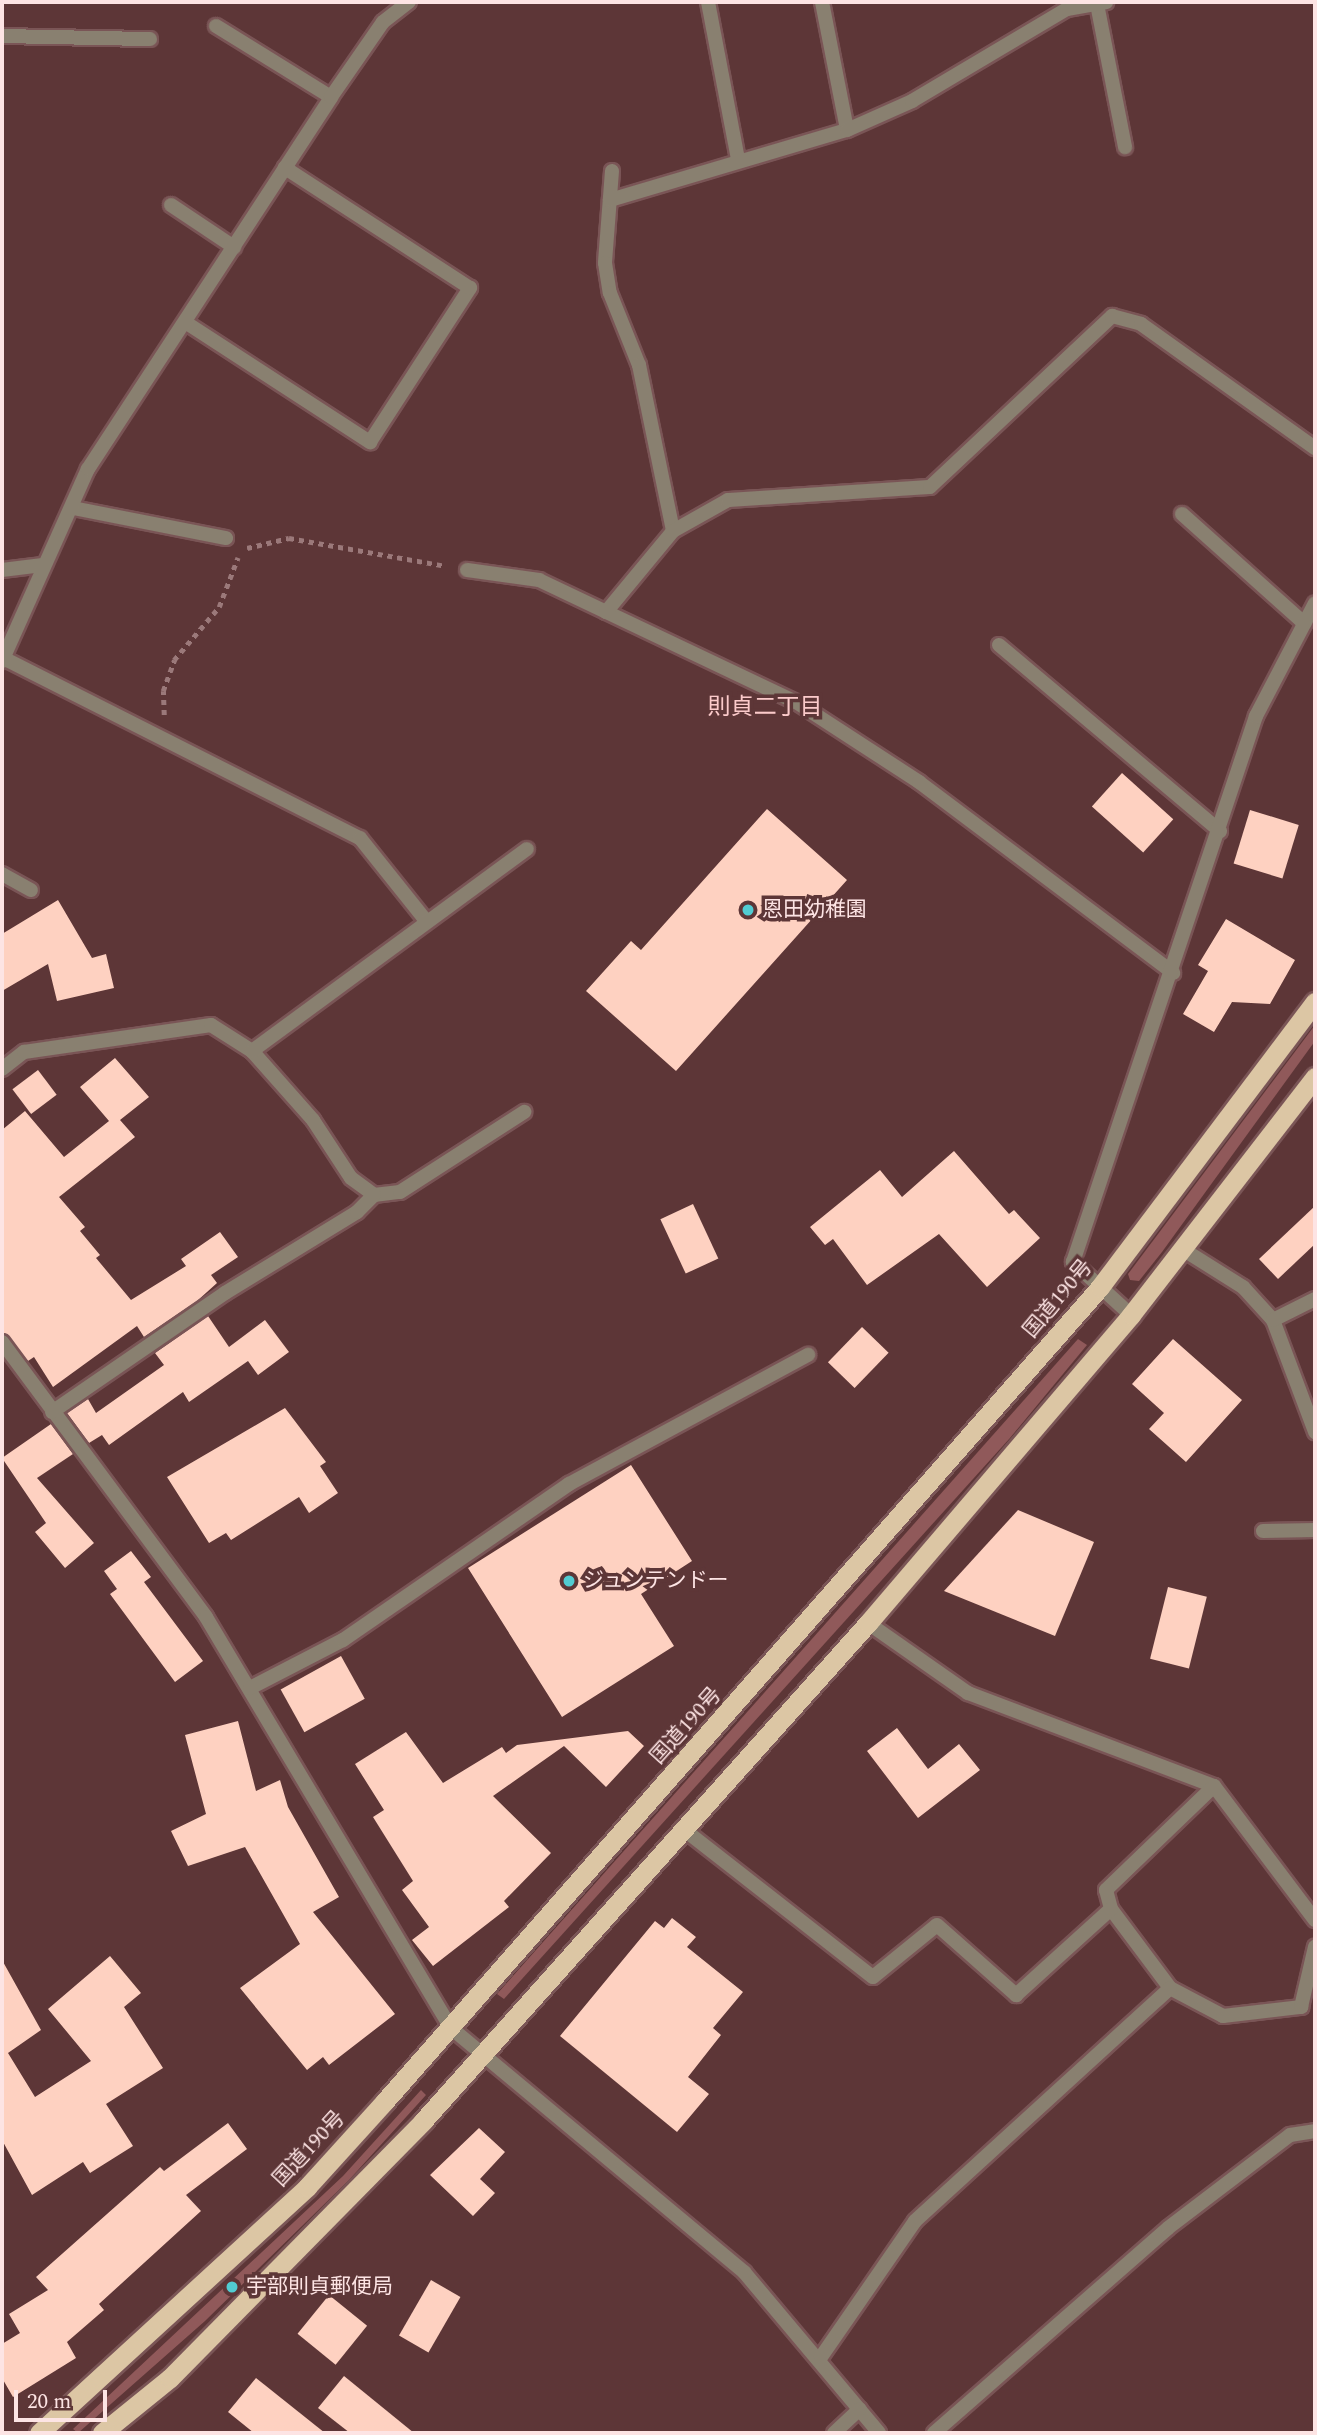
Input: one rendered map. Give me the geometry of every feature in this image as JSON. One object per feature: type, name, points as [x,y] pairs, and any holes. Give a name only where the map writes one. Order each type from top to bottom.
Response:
[{"type":"highway","name":"国道190号","points":[[39,2433],[307,2187],[450,2027],[1100,1287],[1315,1002]]},
{"type":"highway","points":[[102,2433],[170,2378],[342,2208],[868,1623],[1131,1315],[1184,1250],[1315,1077]]},
{"type":"street","points":[[409,2],[383,22],[331,97],[88,469],[73,508],[43,565],[2,659],[163,737],[360,838],[427,922]]},
{"type":"street","points":[[708,2],[738,160]]},
{"type":"street","points":[[822,2],[848,130]]},
{"type":"street","points":[[610,200],[738,160],[848,130],[912,101],[1067,9],[1101,3],[1125,147]]},
{"type":"street","points":[[216,26],[331,97]]},
{"type":"street","points":[[2,36],[150,38]]},
{"type":"street","points":[[185,322],[370,442],[471,288],[285,168]]},
{"type":"street","points":[[612,171],[604,263],[610,293],[639,365],[673,531]]},
{"type":"street","points":[[170,205],[234,247]]},
{"type":"street","points":[[606,612],[673,531],[728,500],[930,487],[1112,316],[1141,324],[1315,448]]},
{"type":"street","points":[[73,508],[226,538]]},
{"type":"street","points":[[1182,514],[1304,623]]},
{"type":"street","points":[[2,570],[43,565]]},
{"type":"street","points":[[467,570],[539,580],[796,702],[919,782],[1173,973]]},
{"type":"street","points":[[1131,1315],[1073,1262],[1173,973],[1256,716],[1315,603]]},
{"type":"street","points":[[999,645],[1220,831]]},
{"type":"street","points":[[252,1051],[527,849]]},
{"type":"street","points":[[2,874],[31,890]]},
{"type":"street","points":[[2,1069],[24,1052],[211,1025],[252,1051],[313,1120],[351,1178],[374,1195]]},
{"type":"street","points":[[52,1412],[225,1293],[357,1212],[374,1195],[400,1192],[524,1112]]},
{"type":"street","points":[[1184,1250],[1243,1287],[1273,1320],[1315,1432]]},
{"type":"street","points":[[1273,1320],[1315,1299]]},
{"type":"street","points":[[2,1342],[52,1412],[124,1502],[250,1688],[450,2027],[744,2272],[821,2357],[879,2433]]},
{"type":"street","points":[[250,1688],[342,1640],[569,1483],[808,1355]]},
{"type":"street","points":[[1263,1531],[1315,1530]]},
{"type":"street","points":[[868,1623],[968,1693],[1214,1786],[1315,1920]]},
{"type":"street","points":[[1214,1786],[1106,1890],[1111,1909],[1170,1988],[1223,2016],[1301,2007],[1315,1947]]},
{"type":"street","points":[[682,1828],[873,1977],[937,1926],[1016,1995],[1111,1909]]},
{"type":"street","points":[[821,2357],[915,2221],[1170,1988]]},
{"type":"street","points":[[934,2433],[1168,2228],[1290,2135],[1315,2131]]},
{"type":"street","points":[[834,2433],[860,2409]]},
{"type":"path","points":[[163,737],[163,691],[174,660],[219,607],[239,556],[251,544],[289,538],[467,570]]},
{"type":"shaded area","points":[[1315,1025],[1315,1041],[1162,1252],[1139,1281],[1130,1280],[1128,1274]]},
{"type":"shaded area","points":[[1078,1339],[1087,1345],[1010,1438],[504,1999],[497,1994]]},
{"type":"shaded area","name":"宇部則貞郵便局","points":[[421,2090],[426,2095],[349,2180],[205,2321],[78,2433],[73,2429],[343,2176]]},
{"type":"building","points":[[1122,773],[1173,819],[1143,853],[1092,806]]},
{"type":"building","name":"恩田幼稚園","points":[[767,809],[847,880],[676,1071],[586,991],[631,941],[641,950]]},
{"type":"building","points":[[1250,810],[1299,825],[1282,878],[1234,864]]},
{"type":"building","points":[[58,900],[92,958],[106,954],[114,988],[57,1001],[48,964],[2,991],[2,934]]},
{"type":"building","points":[[1226,919],[1295,960],[1270,1004],[1232,1002],[1214,1032],[1183,1014],[1208,971],[1198,965]]},
{"type":"building","points":[[115,1058],[149,1097],[120,1120],[135,1137],[59,1197],[85,1227],[80,1231],[100,1255],[96,1258],[131,1300],[186,1266],[181,1259],[220,1232],[238,1257],[211,1275],[217,1283],[197,1301],[144,1337],[137,1326],[53,1387],[34,1357],[28,1361],[2,1332],[2,1130],[25,1111],[64,1157],[109,1121],[80,1087]]},
{"type":"building","points":[[38,1070],[57,1095],[31,1114],[12,1089]]},
{"type":"building","points":[[954,1151],[1009,1214],[1014,1210],[1040,1238],[987,1287],[939,1234],[867,1285],[833,1239],[825,1245],[810,1227],[880,1170],[902,1197]]},
{"type":"building","points":[[693,1204],[718,1258],[686,1274],[660,1219]]},
{"type":"building","points":[[1315,1206],[1315,1244],[1278,1279],[1259,1259]]},
{"type":"building","points":[[208,1316],[229,1347],[265,1320],[289,1352],[258,1375],[248,1361],[189,1402],[183,1392],[109,1445],[102,1435],[89,1443],[67,1413],[88,1399],[96,1413],[164,1365],[155,1353]]},
{"type":"building","points":[[862,1327],[889,1353],[855,1388],[828,1362]]},
{"type":"building","points":[[1173,1339],[1242,1400],[1186,1462],[1149,1429],[1164,1413],[1132,1384]]},
{"type":"building","points":[[285,1408],[326,1462],[320,1466],[338,1493],[309,1513],[299,1497],[231,1540],[226,1533],[209,1543],[167,1477]]},
{"type":"building","points":[[51,1424],[73,1454],[37,1478],[94,1543],[65,1568],[35,1532],[46,1523],[2,1458]]},
{"type":"building","name":"ジュンテンドー","points":[[631,1465],[692,1561],[641,1594],[674,1646],[562,1717],[468,1568]]},
{"type":"building","points":[[1018,1510],[1094,1542],[1055,1636],[944,1591]]},
{"type":"building","points":[[131,1551],[151,1577],[144,1582],[203,1661],[175,1682],[110,1594],[117,1589],[104,1571]]},
{"type":"building","points":[[1168,1587],[1207,1597],[1189,1668],[1150,1659]]},
{"type":"building","points":[[341,1656],[365,1699],[304,1732],[281,1689]]},
{"type":"building","points":[[238,1721],[256,1791],[280,1780],[288,1807],[339,1897],[313,1912],[395,2014],[329,2065],[323,2057],[307,2070],[240,1988],[300,1944],[245,1847],[188,1866],[171,1831],[206,1814],[185,1735]]},
{"type":"building","points":[[897,1728],[928,1769],[959,1744],[980,1770],[918,1818],[867,1751]]},
{"type":"building","points":[[628,1731],[644,1746],[606,1787],[564,1746],[493,1796],[551,1853],[504,1901],[509,1907],[433,1966],[412,1940],[429,1927],[402,1890],[413,1881],[373,1817],[384,1810],[355,1764],[406,1732],[443,1783],[502,1747],[506,1753],[517,1745]]},
{"type":"building","points":[[672,1918],[696,1937],[687,1947],[743,1992],[713,2028],[721,2035],[688,2077],[709,2094],[677,2132],[560,2036],[655,1921],[664,1928]]},
{"type":"building","points":[[110,1956],[141,1993],[124,2007],[163,2068],[106,2104],[133,2146],[90,2173],[83,2162],[32,2195],[2,2140],[2,1960],[41,2030],[8,2053],[35,2097],[91,2061],[48,2009]]},
{"type":"building","points":[[228,2123],[247,2149],[186,2195],[201,2211],[99,2304],[104,2310],[67,2342],[76,2358],[13,2397],[2,2378],[2,2344],[20,2333],[9,2314],[48,2290],[36,2277],[160,2167],[164,2171]]},
{"type":"building","points":[[479,2128],[505,2152],[480,2179],[495,2193],[473,2216],[430,2175]]},
{"type":"building","points":[[431,2280],[460,2297],[428,2352],[399,2335]]},
{"type":"building","points":[[329,2295],[367,2326],[336,2365],[298,2334]]},
{"type":"building","points":[[344,2376],[414,2433],[350,2433],[318,2408]]},
{"type":"building","points":[[256,2378],[325,2433],[254,2433],[228,2412]]},
{"type":"place","name":"恩田幼稚園","points":[[748,910]]},
{"type":"place","name":"ジュンテンドー","points":[[569,1581]]},
{"type":"place","name":"宇部則貞郵便局","points":[[232,2287]]},
{"type":"district","name":"則貞二丁目","points":[[765,708]]}]
